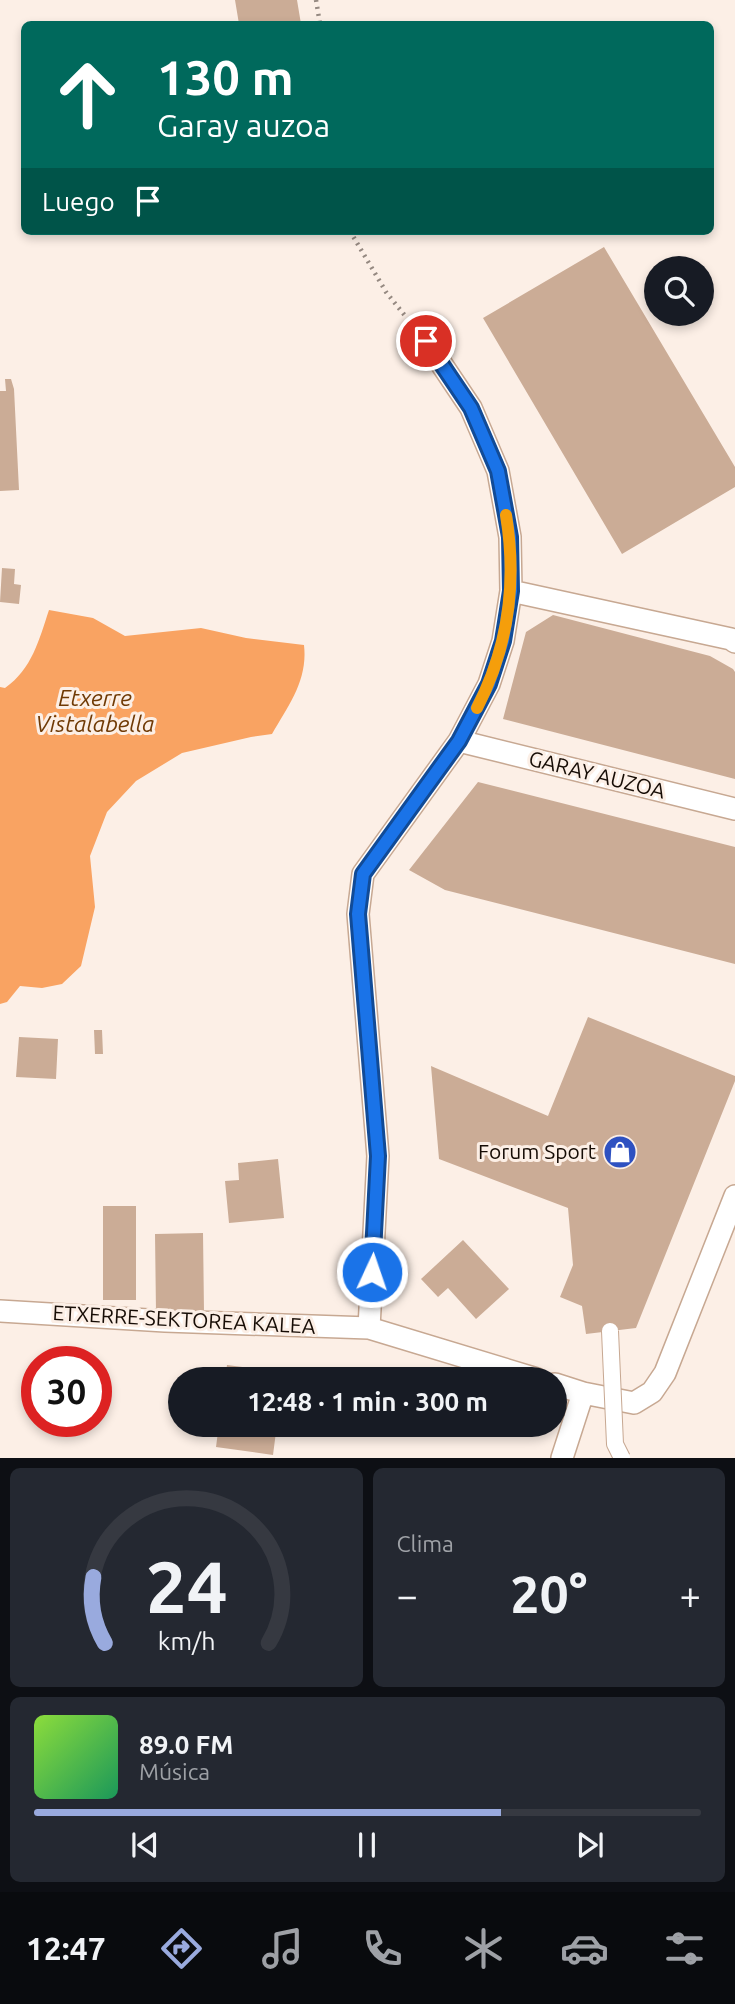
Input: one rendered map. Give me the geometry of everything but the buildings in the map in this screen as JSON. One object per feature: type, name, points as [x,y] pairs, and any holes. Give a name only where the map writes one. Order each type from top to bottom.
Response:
[{"type":"street","points":[[369,1328],[378,1156],[358,914],[363,874],[459,741],[489,684],[503,641],[511,591],[510,537],[498,471],[471,408],[426,341]]},
{"type":"street","points":[[511,591],[732,639],[735,642]]},
{"type":"street","name":"GARAY AUZOA","points":[[459,741],[735,809]]},
{"type":"street","points":[[567,1388],[634,1403],[652,1392],[665,1373],[735,1196]]},
{"type":"street","name":"ETXERRE-SEKTOREA KALEA","points":[[0,1311],[165,1321],[369,1328],[497,1367]]},
{"type":"street","points":[[610,1331],[615,1444],[622,1458]]},
{"type":"street","points":[[562,1458],[583,1393]]},
{"type":"path","points":[[316,0],[320,21]]},
{"type":"path","points":[[352,235],[386,292],[426,341]]},
{"type":"water","name":"Etxerre Vistalabella","points":[[49,610],[93,618],[125,636],[201,628],[246,638],[304,645],[303,670],[296,692],[272,734],[182,753],[136,781],[107,812],[90,856],[95,907],[81,966],[62,984],[42,988],[20,986],[7,1002],[0,1004],[0,687],[5,688],[28,663]]},
{"type":"slow traffic","points":[[477,708],[489,684],[503,641],[511,591],[510,537],[506,515]]},
{"type":"place","name":"Forum Sport","points":[[620,1152]]},
{"type":"route","points":[[372,1272],[378,1156],[358,914],[363,874],[459,741],[489,684],[503,641],[511,591],[510,537],[498,471],[471,408],[426,341]]}]
